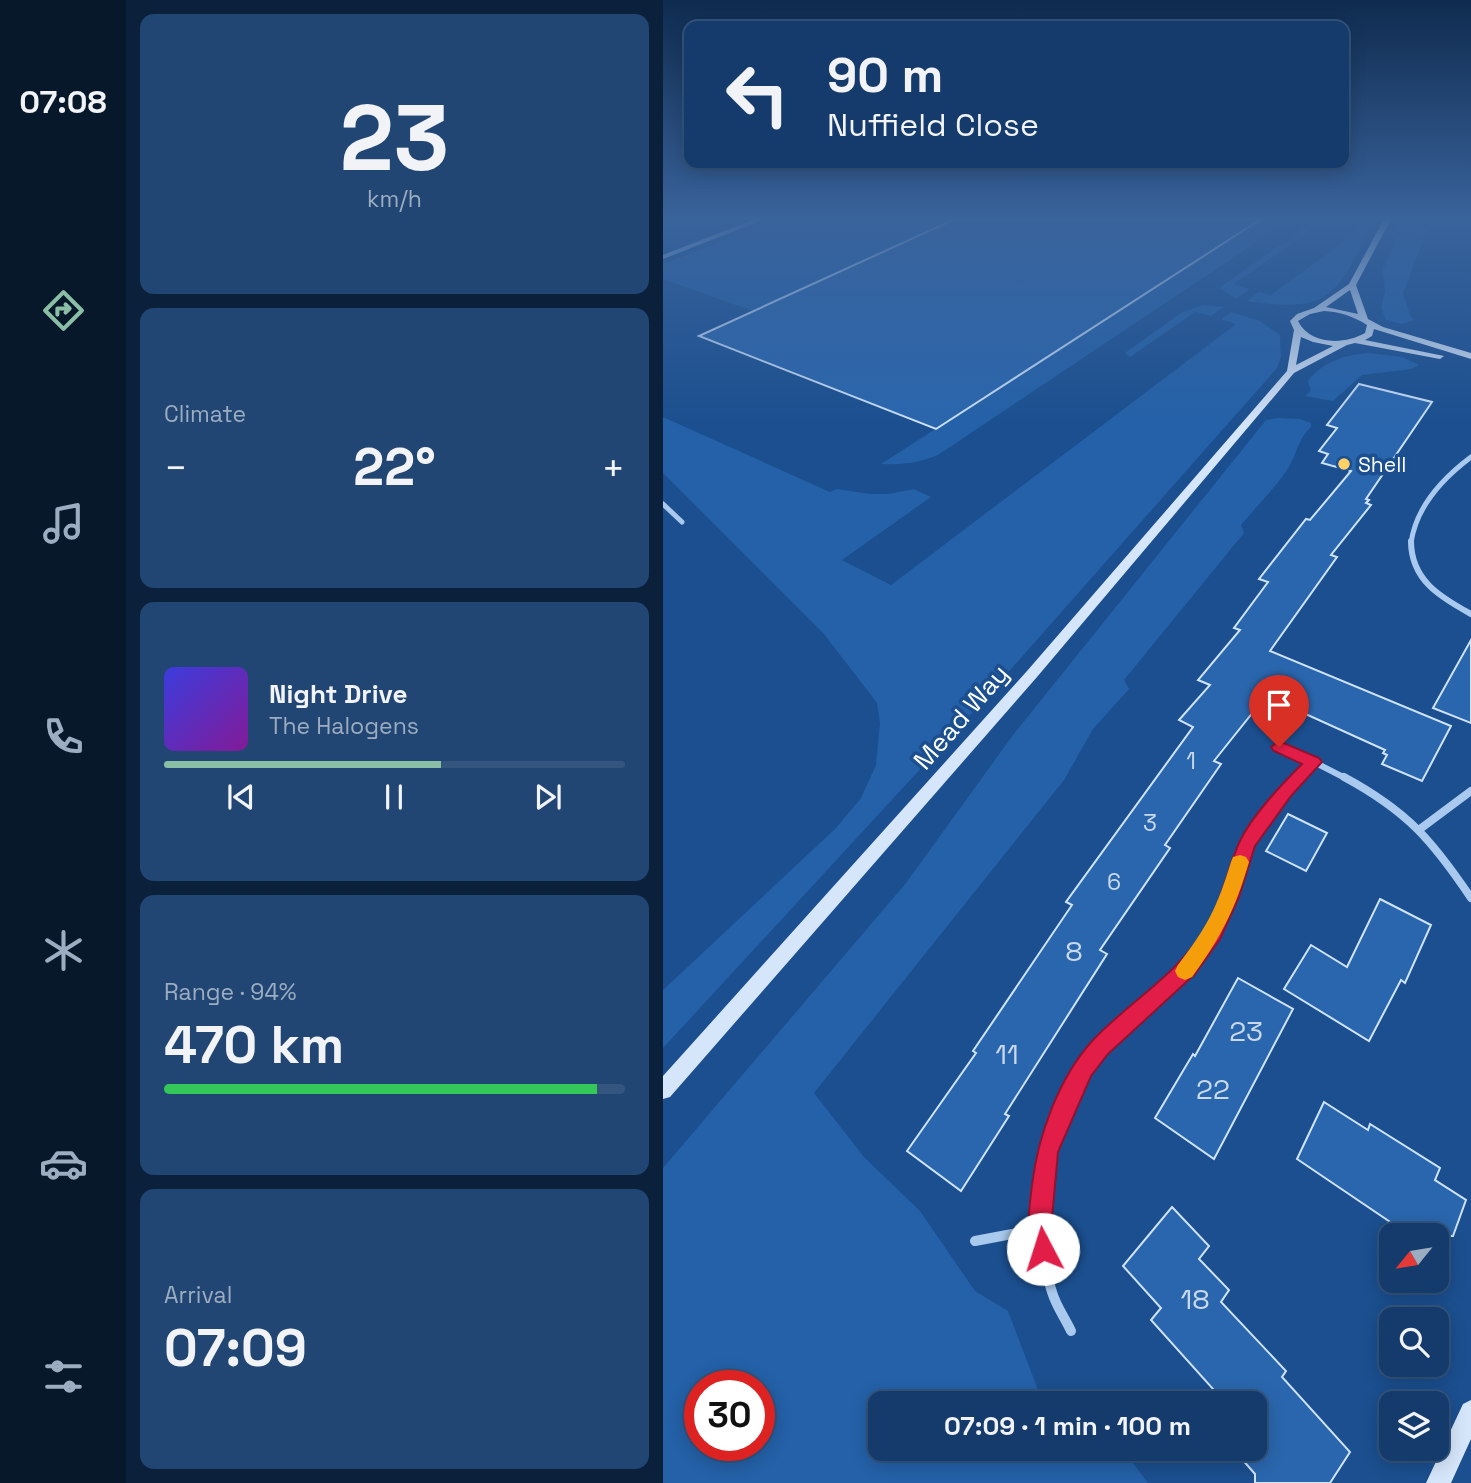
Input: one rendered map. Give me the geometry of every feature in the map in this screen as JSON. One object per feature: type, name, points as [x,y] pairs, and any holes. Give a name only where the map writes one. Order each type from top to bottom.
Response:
[{"type":"main road","points":[[1347,288],[1315,310],[1297,317],[1295,326],[1298,330],[1321,341],[1344,343],[1369,334],[1353,288]]},
{"type":"main road","points":[[1315,310],[1339,311],[1367,323],[1471,356]]},
{"type":"main road","points":[[1291,371],[1298,330]]},
{"type":"main road","points":[[1355,341],[1471,362]]},
{"type":"main road","name":"Mead Way","points":[[663,1090],[1032,674],[1291,371],[1344,343]]},
{"type":"main road","points":[[1438,1483],[1471,1412]]},
{"type":"street","points":[[1471,457],[1437,490],[1421,511],[1411,548],[1414,565],[1423,580],[1442,597],[1471,614]]},
{"type":"street","points":[[663,504],[682,523]]},
{"type":"street","points":[[1279,747],[1314,762],[1377,796],[1420,829],[1451,867],[1471,898]]},
{"type":"street","points":[[1071,1331],[1051,1291],[1039,1229],[1047,1152],[1060,1117],[1084,1069],[1101,1046],[1189,968],[1203,950],[1223,914],[1247,844],[1285,792],[1314,762]]},
{"type":"street","points":[[1420,829],[1471,792]]},
{"type":"street","points":[[975,1241],[1039,1229]]},
{"type":"shaded area","points":[[689,288],[803,288],[753,311]]},
{"type":"shaded area","points":[[1154,288],[1187,288],[938,455],[910,463],[881,464]]},
{"type":"shaded area","points":[[1219,288],[1249,289],[1236,299]]},
{"type":"shaded area","points":[[1280,288],[1334,288],[1317,300],[1300,304],[1247,301],[1259,292],[1271,295]]},
{"type":"shaded area","points":[[1385,288],[1405,288],[1403,293],[1414,320],[1402,324],[1386,320],[1381,307]]},
{"type":"shaded area","points":[[1203,305],[1224,307],[1211,316],[1195,312],[1130,357],[1125,353],[1181,313]]},
{"type":"shaded area","points":[[1231,312],[1260,321],[1280,335],[1281,357],[1277,368],[983,701],[663,1048],[663,990],[836,828],[861,798],[876,765],[880,723],[877,703],[824,634],[663,473],[663,417],[830,492],[837,489],[888,494],[914,489],[931,497],[842,560],[891,585],[1236,324],[1221,319]]},
{"type":"shaded area","points":[[1368,353],[1402,357],[1419,365],[1411,369],[1362,375],[1333,401],[1305,396],[1311,391],[1308,381],[1327,364]]},
{"type":"shaded area","points":[[1300,419],[1311,423],[1287,470],[1241,525],[1244,533],[1124,680],[1129,689],[1093,729],[1064,780],[814,1093],[864,1157],[920,1211],[975,1291],[1008,1311],[1038,1391],[868,1391],[868,1461],[1131,1461],[1148,1483],[663,1483],[663,1168],[906,883],[1013,735],[1266,420]]},
{"type":"building","points":[[804,288],[1154,288],[936,429],[699,336]]},
{"type":"building","points":[[1359,384],[1432,402],[1366,499],[1369,500],[1366,503],[1371,505],[1331,555],[1337,557],[1270,651],[1451,726],[1422,781],[1382,764],[1387,755],[1383,753],[1385,750],[1266,696],[1214,761],[1221,764],[1165,845],[1170,848],[1100,950],[1107,954],[1005,1114],[1009,1116],[961,1191],[907,1151],[976,1053],[973,1051],[1072,905],[1066,902],[1193,727],[1179,720],[1210,685],[1198,680],[1240,630],[1234,628],[1268,582],[1259,579],[1306,519],[1310,520],[1351,471],[1322,463],[1328,454],[1319,451],[1337,428],[1327,425]]},
{"type":"building","points":[[1471,640],[1471,723],[1433,708]]},
{"type":"building","points":[[1288,814],[1327,833],[1306,871],[1266,851]]},
{"type":"building","points":[[1380,899],[1431,925],[1405,983],[1401,980],[1369,1041],[1284,989],[1311,945],[1347,967]]},
{"type":"building","points":[[1238,978],[1293,1009],[1214,1159],[1155,1118],[1193,1054],[1195,1056]]},
{"type":"building","points":[[1324,1102],[1368,1130],[1370,1124],[1440,1168],[1435,1180],[1466,1200],[1453,1236],[1449,1236],[1449,1223],[1392,1223],[1297,1159]]},
{"type":"building","points":[[1172,1207],[1209,1246],[1199,1259],[1229,1290],[1221,1302],[1286,1371],[1282,1377],[1350,1452],[1330,1483],[1255,1483],[1255,1474],[1244,1461],[1267,1461],[1267,1391],[1213,1391],[1151,1320],[1161,1308],[1123,1266]]},
{"type":"slow traffic","points":[[1185,971],[1203,950],[1223,914],[1240,862]]},
{"type":"place","name":"Shell","points":[[1344,464]]},
{"type":"route","points":[[1043,1249],[1039,1229],[1047,1152],[1070,1094],[1101,1046],[1189,968],[1203,950],[1223,914],[1247,844],[1285,792],[1314,762],[1279,747]]}]
